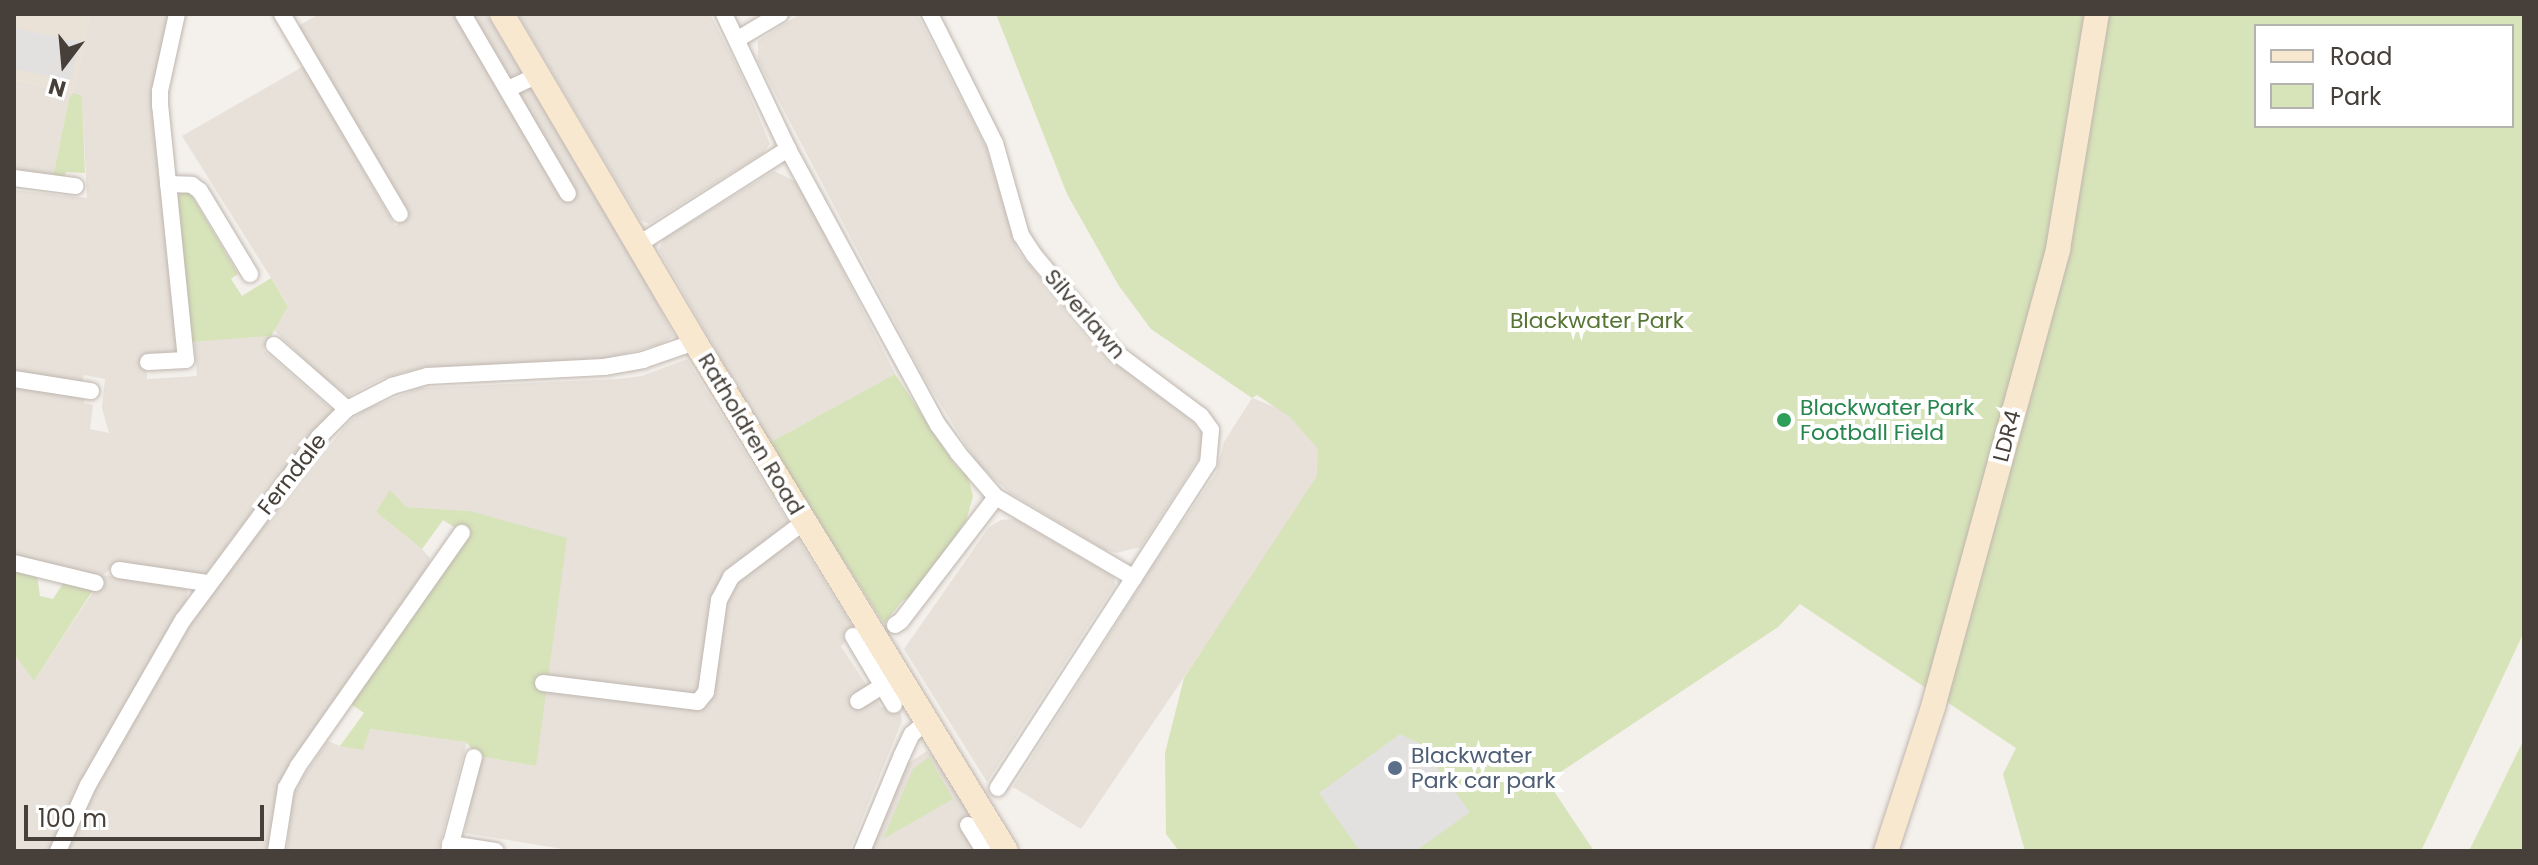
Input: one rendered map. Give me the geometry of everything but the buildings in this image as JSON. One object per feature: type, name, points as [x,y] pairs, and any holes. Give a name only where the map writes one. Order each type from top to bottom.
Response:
[{"type":"street","points":[[148,362],[186,360],[160,91],[177,14]]},
{"type":"street","points":[[282,14],[400,214]]},
{"type":"street","points":[[463,14],[568,194]]},
{"type":"street","name":"Ratholdren Road","points":[[502,14],[804,522],[876,656],[927,721],[1006,851]]},
{"type":"street","points":[[724,14],[788,149],[938,425],[996,497],[1134,578]]},
{"type":"street","points":[[738,39],[780,14]]},
{"type":"street","name":"Silverlawn","points":[[930,14],[995,143],[1021,235],[1034,255],[1115,352],[1201,416],[1211,430],[1208,463],[998,788]]},
{"type":"street","name":"LDR4","points":[[1886,851],[1933,707],[2058,249],[2097,14]]},
{"type":"street","points":[[508,89],[538,75]]},
{"type":"street","points":[[639,244],[788,149]]},
{"type":"street","points":[[14,178],[75,186]]},
{"type":"street","points":[[168,184],[192,185],[200,191],[250,274]]},
{"type":"street","name":"Ferndale","points":[[58,851],[88,785],[133,704],[207,583],[319,437],[347,409],[392,386],[427,376],[604,367],[643,360],[695,342]]},
{"type":"street","points":[[274,345],[347,409]]},
{"type":"street","points":[[14,379],[91,391]]},
{"type":"street","points":[[895,625],[996,497]]},
{"type":"street","points":[[543,683],[698,702],[706,692],[719,600],[731,577],[804,522]]},
{"type":"street","points":[[276,851],[286,788],[298,766],[462,533]]},
{"type":"street","points":[[14,563],[96,583]]},
{"type":"street","points":[[119,570],[207,583]]},
{"type":"street","points":[[853,636],[876,656],[882,686],[894,705]]},
{"type":"street","points":[[858,701],[882,686]]},
{"type":"street","points":[[862,851],[912,734],[927,721]]},
{"type":"street","points":[[474,757],[449,848],[495,851]]},
{"type":"street","points":[[968,825],[984,851]]},
{"type":"shaded area","points":[[14,14],[90,14],[73,93],[14,80]]},
{"type":"shaded area","points":[[90,14],[169,14],[153,94],[178,352],[145,354],[147,379],[197,376],[194,341],[271,336],[263,350],[335,412],[278,478],[205,575],[116,562],[104,575],[183,586],[188,592],[186,601],[93,759],[50,851],[14,851],[14,654],[34,681],[100,581],[14,556],[14,386],[84,395],[84,403],[93,405],[90,429],[109,433],[102,408],[105,379],[84,375],[82,384],[14,374],[14,190],[87,198],[82,96],[69,99],[53,177],[14,171],[14,80],[73,93]]},
{"type":"shaded area","points":[[319,14],[486,14],[609,209],[674,336],[661,344],[597,361],[424,367],[381,379],[348,396],[322,376],[274,330],[288,305],[182,136],[304,66],[395,226],[408,217],[298,26]]},
{"type":"shaded area","points":[[518,14],[710,14],[740,72],[770,144],[762,154],[649,224],[640,220]]},
{"type":"shaded area","points":[[800,14],[917,14],[986,147],[1017,250],[1106,357],[1192,421],[1204,437],[1199,458],[1141,547],[1116,553],[1105,550],[1010,493],[978,464],[926,381],[758,61],[758,41]]},
{"type":"shaded area","points":[[14,28],[80,42],[71,81],[14,69]]},
{"type":"shaded area","points":[[774,171],[799,183],[895,374],[769,443],[659,250],[663,239]]},
{"type":"shaded area","points":[[687,359],[856,632],[841,646],[881,707],[900,709],[902,721],[849,851],[575,851],[465,833],[478,756],[536,766],[470,511],[406,507],[376,512],[422,549],[430,558],[429,565],[281,781],[276,794],[269,851],[65,851],[89,799],[207,596],[347,424],[364,410],[419,388],[618,379],[642,376]]},
{"type":"shaded area","points":[[1252,398],[1298,416],[1334,448],[1294,515],[1081,829],[1013,787],[1150,570],[1216,473],[1224,442]]},
{"type":"shaded area","points":[[1015,519],[1114,577],[1115,585],[987,782],[904,649],[989,527],[1001,520]]},
{"type":"shaded area","points":[[369,729],[467,742],[438,851],[287,851],[291,799],[305,774],[328,741],[340,746]]},
{"type":"shaded area","name":"Blackwater Park car park","points":[[1400,734],[1419,743],[1470,812],[1416,851],[1360,851],[1319,793]]},
{"type":"shaded area","points":[[927,751],[937,760],[993,851],[871,851],[907,764]]},
{"type":"green space","name":"Blackwater Park","points":[[996,14],[2524,14],[2524,632],[2421,851],[2025,851],[2003,774],[2016,748],[1800,604],[1778,627],[1547,781],[1594,851],[1179,851],[1166,834],[1165,753],[1184,678],[1317,476],[1318,449],[1290,417],[1257,395],[1252,398],[1151,329],[1119,286],[1067,194]]},
{"type":"green space","points":[[73,93],[82,96],[85,173],[66,172],[64,178],[53,177],[69,99]]},
{"type":"green space","points":[[189,191],[238,274],[231,279],[242,296],[271,278],[288,306],[271,336],[190,342],[176,200],[181,192]]},
{"type":"green space","points":[[895,374],[955,465],[968,477],[973,496],[966,521],[917,594],[902,601],[884,624],[769,443]]},
{"type":"green space","points":[[390,490],[406,507],[470,511],[567,538],[536,766],[478,756],[466,742],[370,729],[363,750],[340,746],[364,713],[351,704],[468,536],[443,520],[422,549],[376,512]]},
{"type":"green space","points":[[14,569],[37,575],[40,596],[53,599],[64,582],[93,590],[34,681],[14,654]]},
{"type":"green space","points":[[2524,739],[2524,851],[2469,851]]},
{"type":"green space","points":[[929,757],[953,799],[883,839],[913,769]]},
{"type":"place","name":"Blackwater Park Football Field","points":[[1784,420]]},
{"type":"place","name":"Blackwater Park car park","points":[[1395,768]]}]
